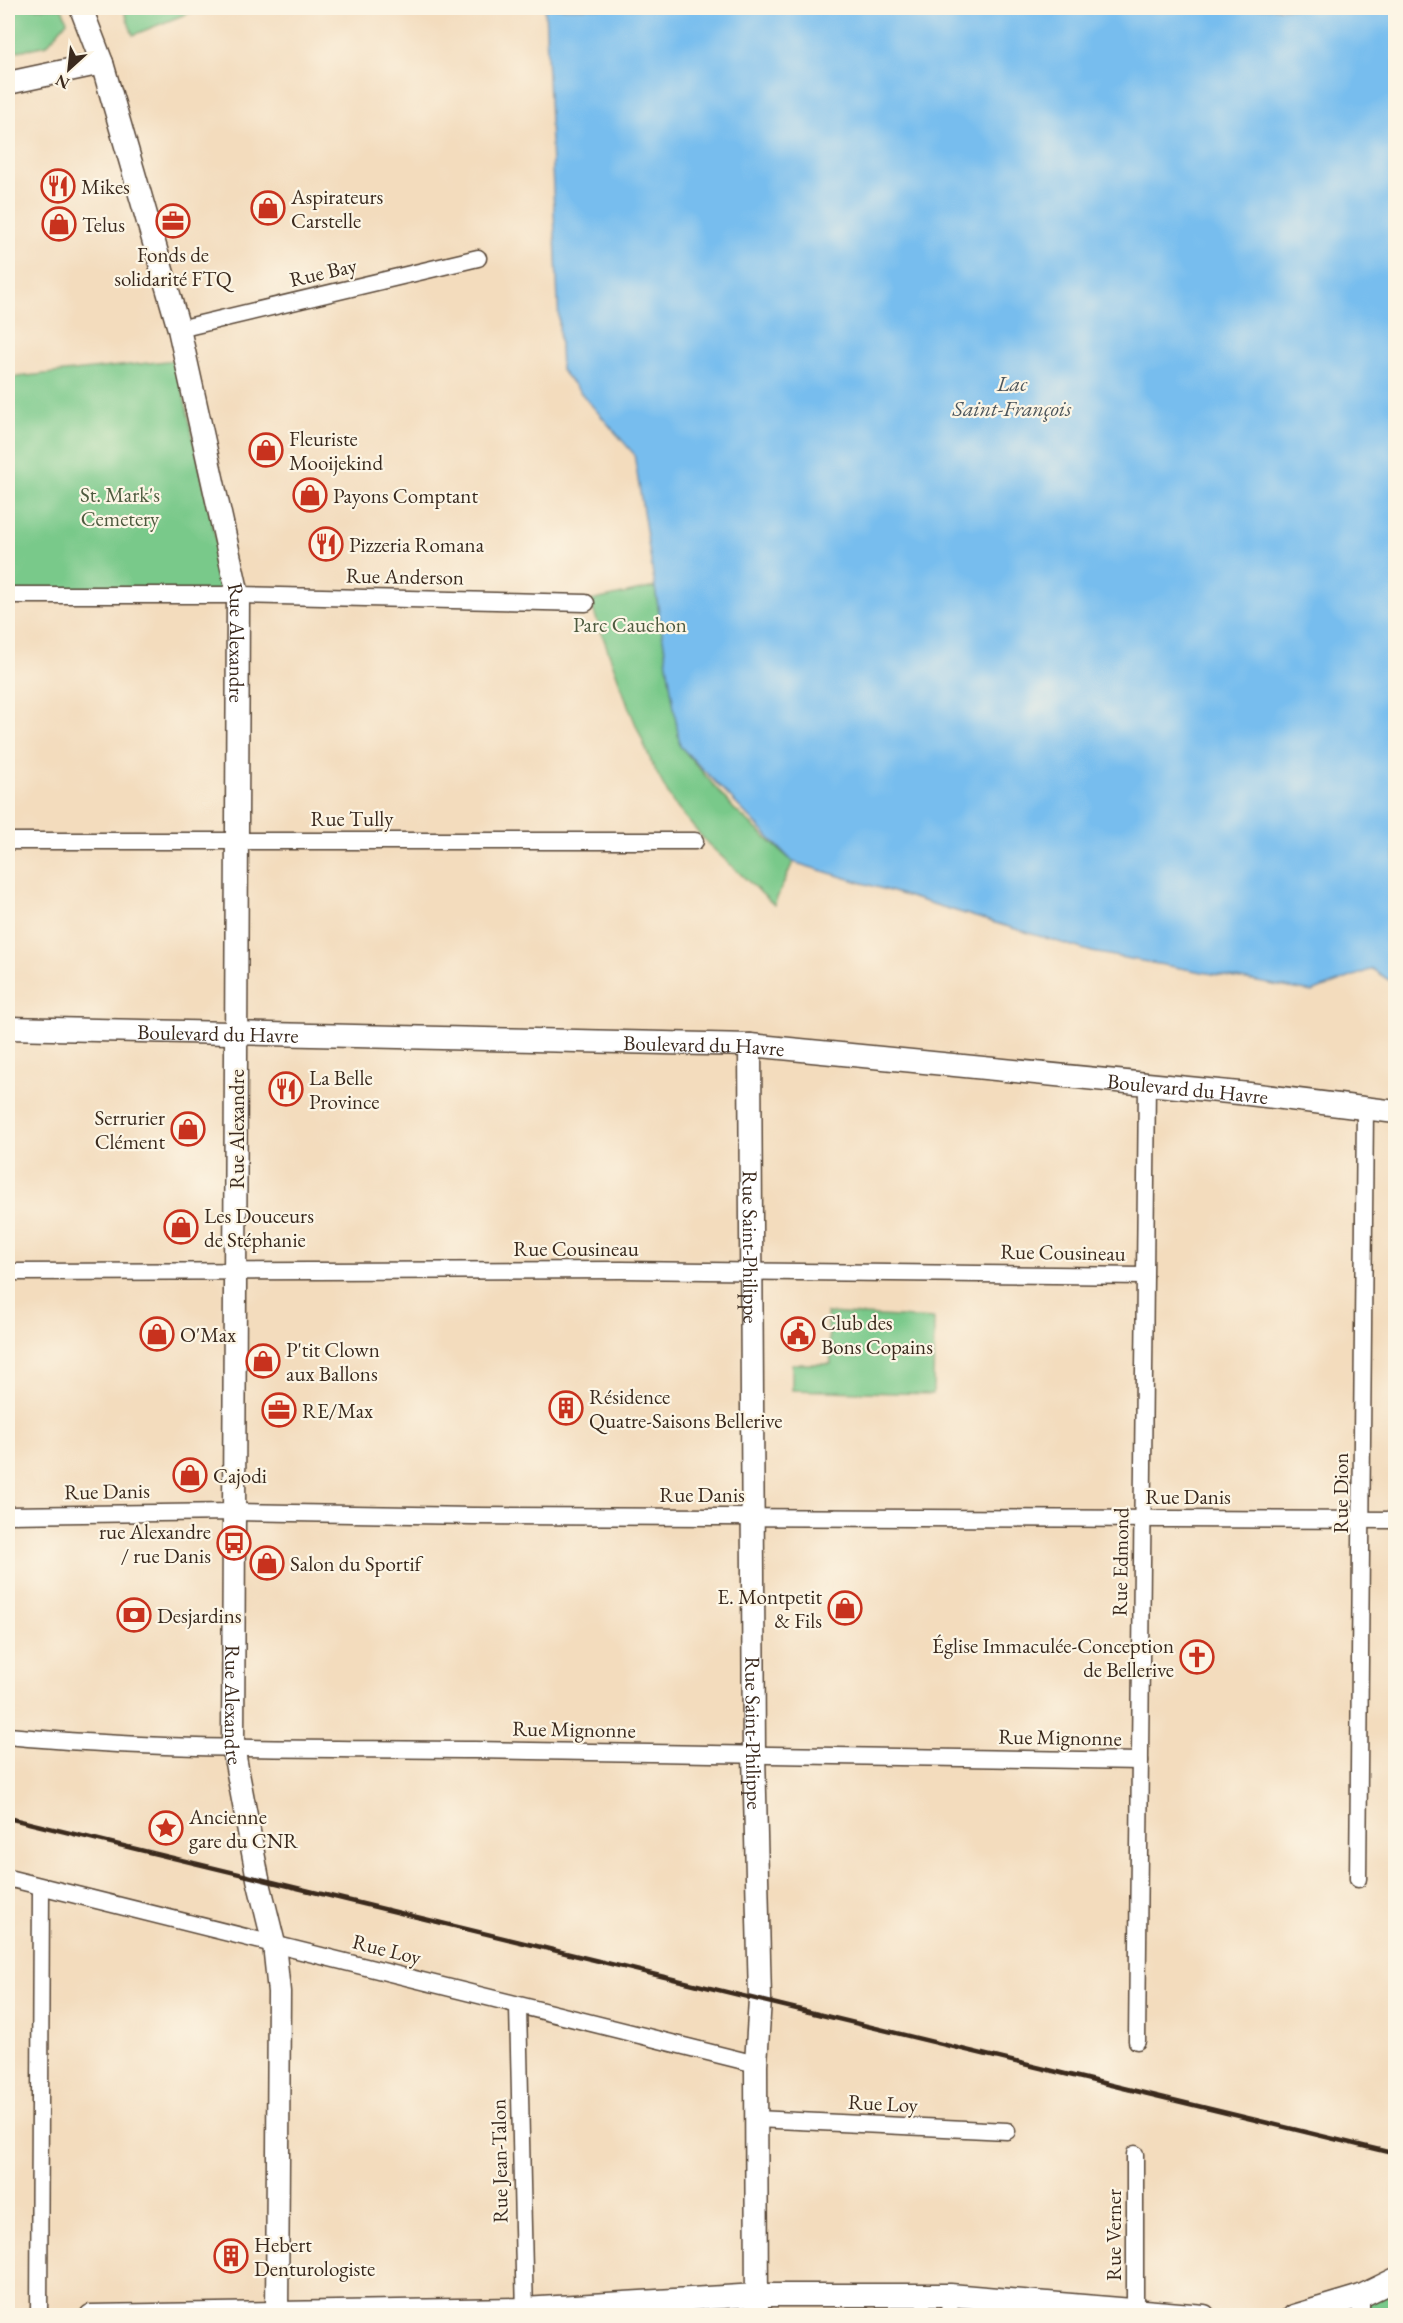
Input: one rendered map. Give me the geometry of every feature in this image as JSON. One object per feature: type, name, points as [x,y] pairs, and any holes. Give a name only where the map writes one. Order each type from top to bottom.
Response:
[{"type":"street","name":"Rue Alexandre","points":[[81,8],[102,63],[178,329],[238,595],[233,1747],[258,1879],[274,1944],[279,1992],[277,2314]]},
{"type":"street","points":[[8,82],[102,63]]},
{"type":"street","name":"Rue Bay","points":[[178,329],[478,258]]},
{"type":"street","name":"Rue Anderson","points":[[8,595],[238,595],[586,603]]},
{"type":"street","name":"Rue Tully","points":[[8,841],[696,841]]},
{"type":"street","name":"Boulevard du Havre","points":[[8,1028],[750,1045],[1147,1084],[1395,1112]]},
{"type":"street","name":"Rue Saint-Philippe","points":[[750,1045],[754,1754],[760,2000],[756,2064],[757,2305]]},
{"type":"street","name":"Rue Edmond","points":[[1137,2041],[1147,1084]]},
{"type":"street","name":"Rue Dion","points":[[1358,1879],[1365,1108]]},
{"type":"street","name":"Rue Cousineau","points":[[8,1272],[751,1272],[1145,1276]]},
{"type":"street","name":"Rue Danis","points":[[8,1515],[234,1512],[484,1516],[1395,1520]]},
{"type":"street","name":"Rue Mignonne","points":[[8,1736],[67,1742],[233,1747],[1140,1761]]},
{"type":"street","name":"Rue Loy","points":[[8,1878],[756,2064]]},
{"type":"street","points":[[39,2316],[41,1887]]},
{"type":"street","name":"Rue Jean-Talon","points":[[518,2006],[525,2312]]},
{"type":"street","name":"Rue Loy","points":[[756,2119],[1007,2131]]},
{"type":"street","name":"Rue Verner","points":[[1135,2154],[1135,2312]]},
{"type":"street","points":[[1294,2316],[1361,2306],[1395,2279]]},
{"type":"street","points":[[91,2316],[525,2312],[757,2305],[949,2305],[1204,2316]]},
{"type":"green space","points":[[8,8],[62,8],[67,21],[47,45],[8,53]]},
{"type":"green space","points":[[123,8],[201,8],[133,35]]},
{"type":"green space","name":"St. Mark's Cemetery","points":[[176,360],[228,594],[8,595],[8,378]]},
{"type":"green space","name":"Parc Cauchon","points":[[655,587],[680,746],[734,809],[793,862],[774,905],[707,843],[673,803],[653,766],[629,708],[590,601]]},
{"type":"green space","points":[[827,1313],[934,1319],[933,1394],[792,1390],[792,1364],[831,1364]]},
{"type":"green space","points":[[1395,2283],[1395,2315],[1361,2316],[1361,2296]]},
{"type":"water","name":"Lac Saint-François","points":[[545,8],[1395,8],[1395,984],[1372,969],[1312,992],[1092,952],[793,862],[680,746],[634,454],[561,370]]},
{"type":"railway","points":[[8,1818],[1396,2154]]},
{"type":"place","name":"Mikes","points":[[58,186]]},
{"type":"place","name":"Aspirateurs Carstelle","points":[[268,208]]},
{"type":"place","name":"Fonds de solidarité FTQ","points":[[173,221]]},
{"type":"place","name":"Telus","points":[[59,224]]},
{"type":"place","name":"Fleuriste Mooijekind","points":[[266,450]]},
{"type":"place","name":"Payons Comptant","points":[[310,495]]},
{"type":"place","name":"Pizzeria Romana","points":[[326,544]]},
{"type":"place","name":"La Belle Province","points":[[286,1089]]},
{"type":"place","name":"Serrurier Clément","points":[[188,1129]]},
{"type":"place","name":"Les Douceurs de Stéphanie","points":[[181,1227]]},
{"type":"place","name":"O'Max","points":[[157,1334]]},
{"type":"place","name":"Club des Bons Copains","points":[[798,1334]]},
{"type":"place","name":"P'tit Clown aux Ballons","points":[[263,1361]]},
{"type":"place","name":"Résidence Quatre-Saisons Bellerive","points":[[566,1408]]},
{"type":"place","name":"RE/Max","points":[[279,1410]]},
{"type":"place","name":"Cajodi","points":[[190,1475]]},
{"type":"place","name":"rue Alexandre / rue Danis","points":[[234,1543]]},
{"type":"place","name":"Salon du Sportif","points":[[267,1563]]},
{"type":"place","name":"E. Montpetit & Fils","points":[[845,1608]]},
{"type":"place","name":"Desjardins","points":[[134,1615]]},
{"type":"place","name":"Église Immaculée-Conception de Bellerive","points":[[1197,1657]]},
{"type":"place","name":"Ancienne gare du CNR","points":[[166,1828]]},
{"type":"place","name":"Hebert Denturologiste","points":[[231,2256]]}]
